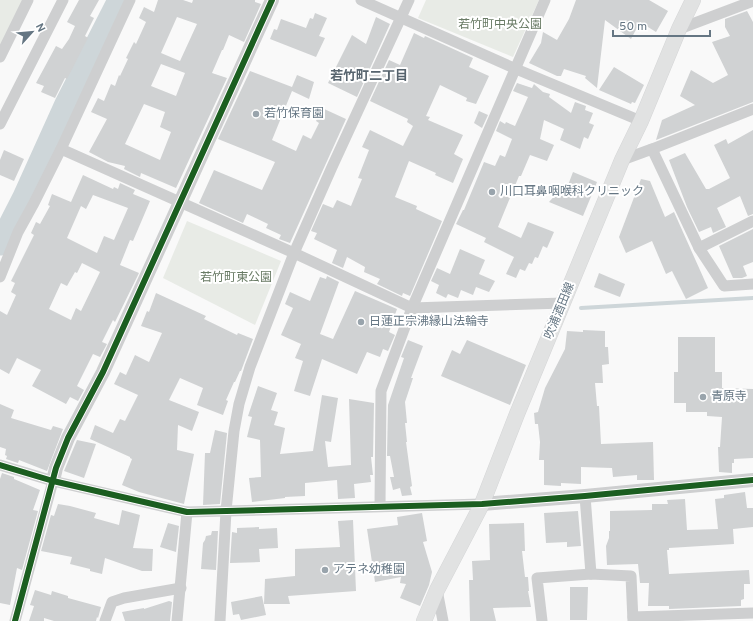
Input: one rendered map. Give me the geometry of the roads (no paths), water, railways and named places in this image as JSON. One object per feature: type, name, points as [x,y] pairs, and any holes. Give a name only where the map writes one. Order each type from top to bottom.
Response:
[{"type":"main road","name":"吹浦酒田線","points":[[424,621],[437,590],[482,504],[517,414],[622,160],[642,121],[678,29],[693,0]]},
{"type":"street","points":[[0,58],[28,0]]},
{"type":"street","points":[[0,124],[63,0]]},
{"type":"street","points":[[0,276],[18,232],[34,204],[130,0]]},
{"type":"street","points":[[15,621],[56,468],[68,438],[103,372],[272,0]]},
{"type":"street","points":[[362,0],[400,18],[642,121]]},
{"type":"street","points":[[220,621],[226,511],[234,431],[239,404],[250,367],[294,253],[409,0]]},
{"type":"street","points":[[380,506],[381,391],[412,308],[545,0]]},
{"type":"street","points":[[678,29],[753,1]]},
{"type":"street","points":[[622,160],[753,109]]},
{"type":"street","points":[[60,149],[294,253],[412,308],[563,303]]},
{"type":"street","points":[[652,149],[700,248],[724,286],[753,284]]},
{"type":"street","points":[[700,248],[753,221]]},
{"type":"street","points":[[0,465],[53,481],[187,512],[482,504],[753,480]]},
{"type":"street","points":[[585,496],[591,574]]},
{"type":"street","points":[[177,621],[187,512]]},
{"type":"street","points":[[542,621],[537,578],[591,574],[631,576],[633,619],[753,613]]},
{"type":"street","points":[[104,621],[112,602],[124,598],[181,588]]},
{"type":"street","points":[[437,590],[443,621]]},
{"type":"waterway","points":[[0,244],[24,197],[66,104],[119,0]]},
{"type":"waterway","points":[[581,308],[753,298]]},
{"type":"place","name":"若竹保育園","points":[[256,114]]},
{"type":"place","name":"川口耳鼻咽喉科クリニック","points":[[492,192]]},
{"type":"place","name":"日蓮正宗沸縁山法輪寺","points":[[361,322]]},
{"type":"place","name":"青原寺","points":[[703,397]]},
{"type":"place","name":"アテネ幼稚園","points":[[325,570]]},
{"type":"district","name":"若竹町二丁目","points":[[369,77]]},
{"type":"park label","name":"若竹町中央公園","points":[[500,25]]},
{"type":"park label","name":"若竹町東公園","points":[[236,278]]}]
